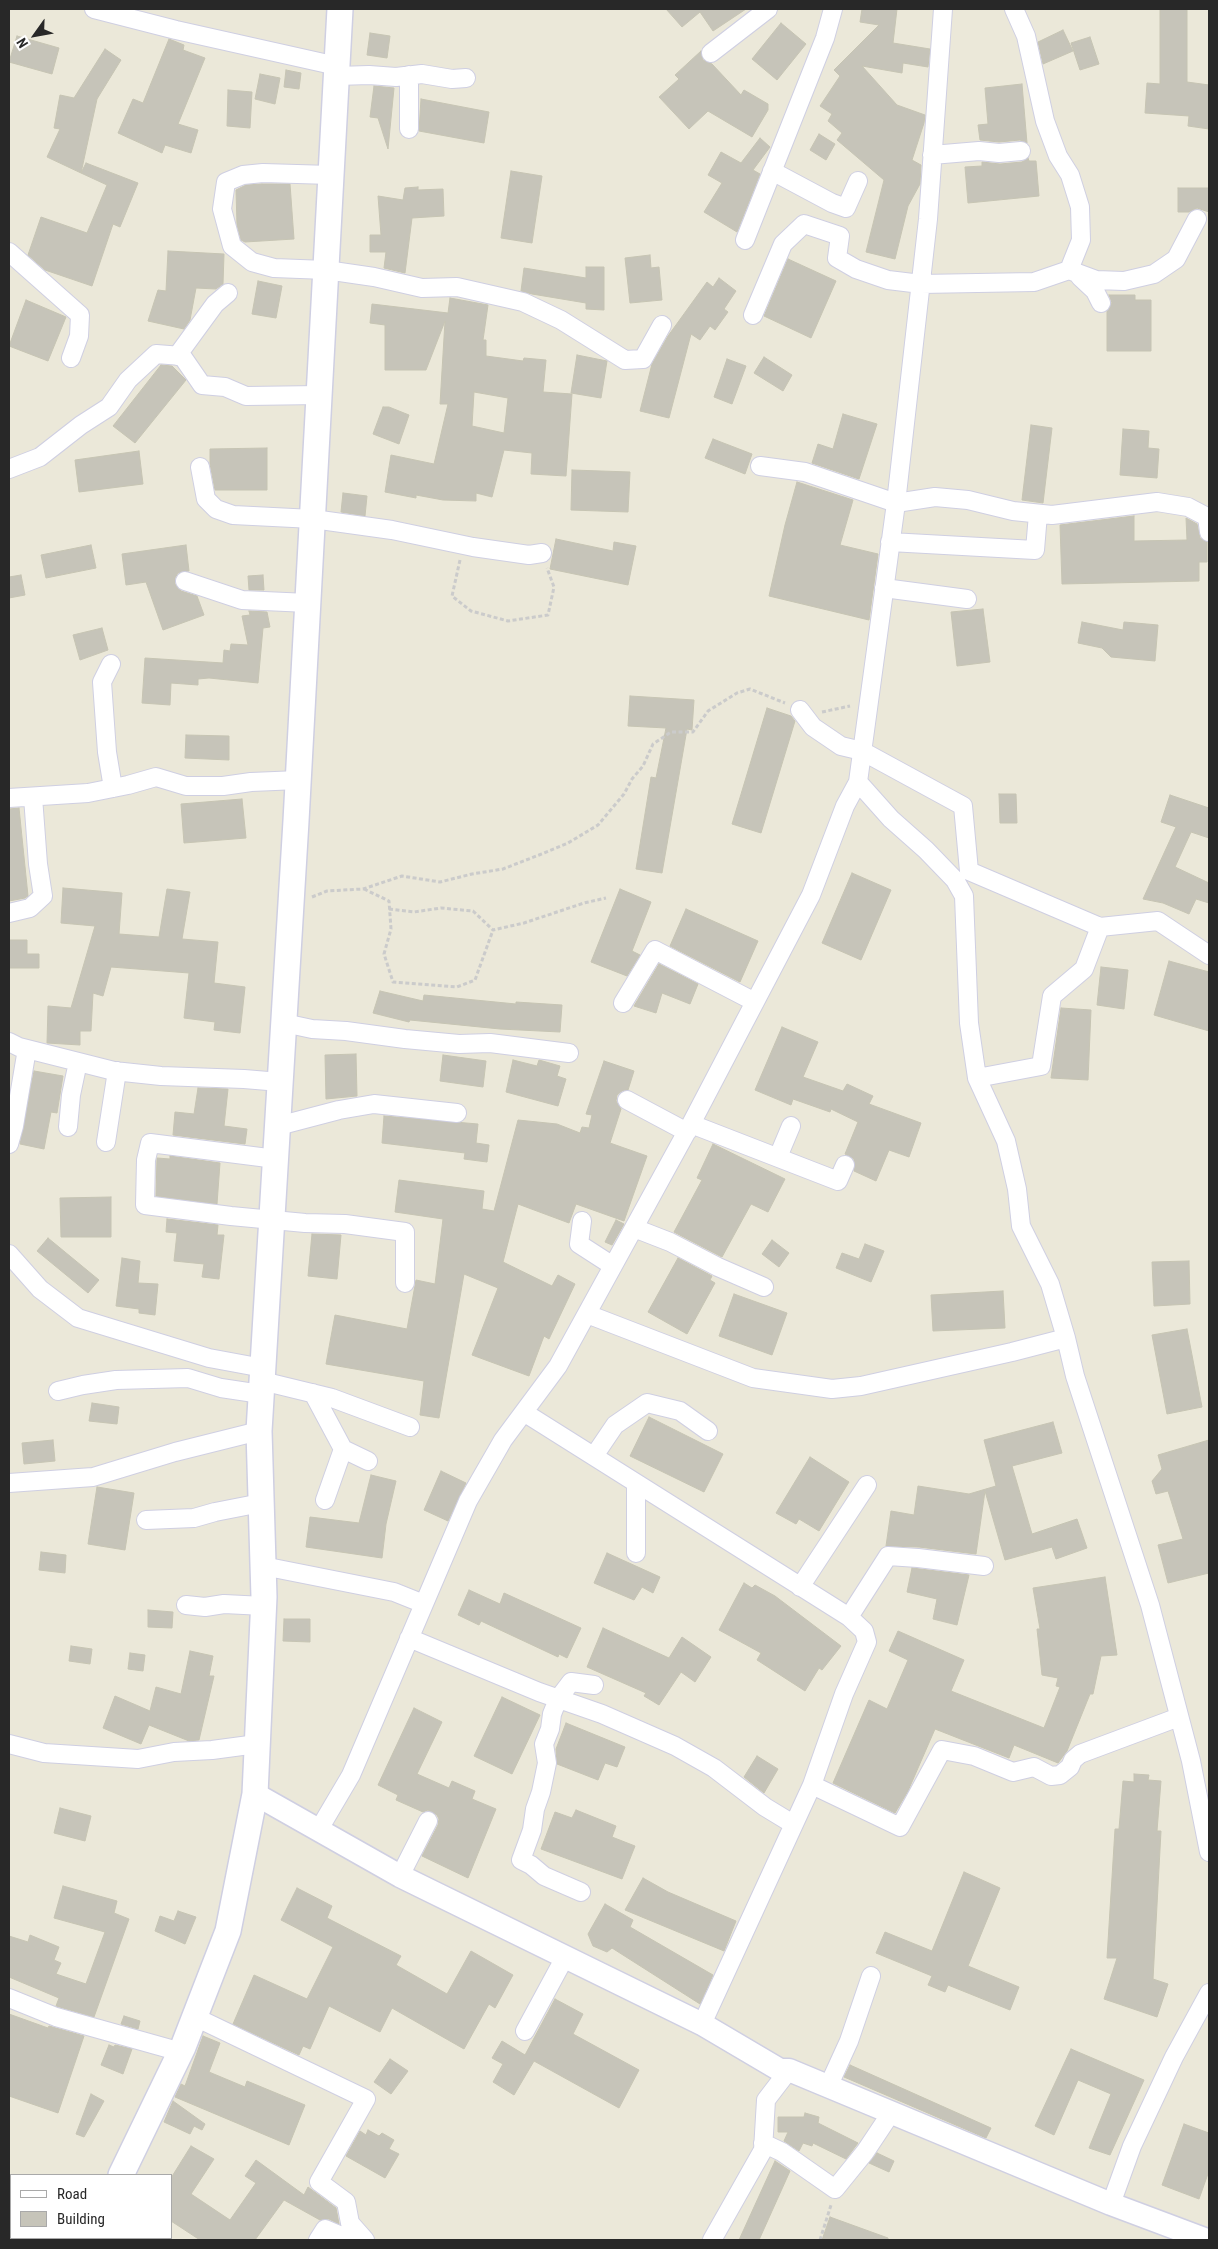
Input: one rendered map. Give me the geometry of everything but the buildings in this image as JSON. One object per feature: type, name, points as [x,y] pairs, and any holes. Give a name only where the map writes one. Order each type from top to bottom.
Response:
[{"type":"main road","points":[[121,2174],[181,2052],[228,1931],[255,1794],[264,1606],[259,1430],[299,780],[340,9]]},
{"type":"street","points":[[94,9],[337,71],[408,76],[422,74],[452,79],[466,78]]},
{"type":"street","points":[[711,54],[768,9]]},
{"type":"street","points":[[745,240],[825,38],[833,9]]},
{"type":"street","points":[[318,1831],[351,1775],[468,1501],[503,1440],[525,1413],[558,1366],[689,1128],[811,895],[845,806],[858,782],[896,503],[921,284],[943,9]]},
{"type":"street","points":[[1014,9],[1026,36],[1045,122],[1058,156],[1070,175],[1080,207],[1081,240],[1069,270]]},
{"type":"street","points":[[408,76],[409,129]]},
{"type":"street","points":[[932,155],[979,151],[999,153],[1021,151]]},
{"type":"street","points":[[772,171],[832,203],[846,208],[858,181]]},
{"type":"street","points":[[331,175],[243,175],[226,182],[222,209],[232,246],[252,262],[274,268],[326,270],[374,277],[422,288],[457,287],[523,302],[560,320],[625,360],[643,359],[662,325]]},
{"type":"street","points":[[753,315],[783,244],[804,224],[840,236],[837,258],[856,269],[888,280],[921,284],[1034,282],[1069,270],[1096,280],[1124,281],[1154,274],[1176,259],[1197,219]]},
{"type":"street","points":[[9,252],[80,315],[79,336],[71,358]]},
{"type":"street","points":[[1069,270],[1095,290],[1101,303]]},
{"type":"street","points":[[176,356],[216,304],[228,293]]},
{"type":"street","points":[[9,469],[40,457],[81,425],[109,407],[128,380],[156,354],[182,356],[202,385],[225,387],[246,396],[320,395]]},
{"type":"street","points":[[760,466],[813,474],[896,503],[935,497],[968,500],[1013,511],[1052,515],[1157,502],[1188,507],[1207,517],[1209,532]]},
{"type":"street","points":[[200,467],[206,499],[216,508],[233,515],[313,519],[392,530],[463,545],[529,555],[542,553]]},
{"type":"street","points":[[890,542],[1034,550],[1038,514]]},
{"type":"street","points":[[185,581],[242,600],[308,603]]},
{"type":"street","points":[[884,588],[967,599]]},
{"type":"street","points":[[111,664],[102,682],[107,752],[113,788]]},
{"type":"street","points":[[800,710],[813,727],[824,736],[841,746],[862,751],[963,806],[969,871],[1100,927],[1158,921],[1209,955]]},
{"type":"street","points":[[9,798],[33,798],[88,793],[156,777],[186,786],[223,786],[250,782],[299,780]]},
{"type":"street","points":[[858,782],[891,819],[926,850],[955,880],[964,896],[969,1023],[977,1078],[1006,1141],[1017,1189],[1021,1226],[1050,1284],[1075,1376],[1150,1605],[1191,1761],[1209,1852]]},
{"type":"street","points":[[9,913],[30,908],[43,896],[38,864],[33,798]]},
{"type":"street","points":[[977,1078],[1041,1066],[1052,996],[1084,969],[1100,927]]},
{"type":"street","points":[[623,1003],[655,950],[755,1002]]},
{"type":"street","points":[[284,1023],[312,1029],[346,1031],[405,1039],[459,1044],[490,1043],[569,1053]]},
{"type":"street","points":[[9,1042],[27,1049],[117,1071],[161,1076],[280,1082]]},
{"type":"street","points":[[9,1144],[14,1126],[27,1049]]},
{"type":"street","points":[[68,1127],[71,1095],[78,1062]]},
{"type":"street","points":[[106,1142],[117,1071]]},
{"type":"street","points":[[627,1100],[689,1128],[778,1157],[838,1181],[845,1164]]},
{"type":"street","points":[[278,1126],[339,1110],[374,1104],[457,1113]]},
{"type":"street","points":[[778,1157],[791,1126]]},
{"type":"street","points":[[276,1159],[150,1143],[146,1160],[145,1205],[272,1220],[345,1224],[405,1232],[405,1283]]},
{"type":"street","points":[[582,1221],[579,1244],[613,1266]]},
{"type":"street","points":[[634,1228],[670,1242],[718,1267],[764,1287]]},
{"type":"street","points":[[9,1254],[40,1288],[78,1318],[209,1358],[262,1381],[332,1398],[410,1427]]},
{"type":"street","points":[[587,1314],[753,1378],[832,1389],[861,1386],[1066,1338]]},
{"type":"street","points":[[58,1392],[83,1385],[116,1380],[188,1378],[221,1388],[262,1381]]},
{"type":"street","points":[[312,1394],[343,1449],[368,1461]]},
{"type":"street","points":[[594,1456],[615,1425],[647,1403],[680,1411],[708,1431]]},
{"type":"street","points":[[525,1413],[849,1617],[864,1630],[867,1642],[844,1694],[812,1785],[702,2024]]},
{"type":"street","points":[[9,1483],[93,1476],[259,1430]]},
{"type":"street","points":[[325,1500],[343,1449]]},
{"type":"street","points":[[636,1483],[636,1553]]},
{"type":"street","points":[[800,1586],[867,1486]]},
{"type":"street","points":[[146,1520],[194,1518],[261,1503]]},
{"type":"street","points":[[849,1617],[888,1556],[984,1566]]},
{"type":"street","points":[[263,1566],[394,1592],[424,1604]]},
{"type":"street","points":[[186,1605],[205,1607],[224,1604],[264,1606]]},
{"type":"street","points":[[409,1638],[558,1699],[602,1714],[675,1746],[714,1768],[765,1807],[793,1824]]},
{"type":"street","points":[[581,1892],[544,1876],[531,1865],[521,1860],[532,1830],[535,1809],[541,1792],[547,1763],[544,1744],[558,1699],[571,1682],[594,1685]]},
{"type":"street","points":[[812,1785],[900,1827],[942,1750],[974,1756],[1013,1772],[1034,1767],[1051,1776],[1060,1775],[1080,1754],[1179,1717]]},
{"type":"street","points":[[9,1744],[44,1753],[138,1759],[174,1752],[212,1750],[257,1744]]},
{"type":"street","points":[[255,1794],[400,1876],[702,2024],[780,2070],[788,2070],[1110,2204],[1207,2240]]},
{"type":"street","points":[[400,1876],[428,1822]]},
{"type":"street","points":[[525,2032],[565,1957]]},
{"type":"street","points":[[828,2087],[849,2041],[871,1976]]},
{"type":"street","points":[[1110,2204],[1136,2137],[1174,2057],[1209,1992]]},
{"type":"street","points":[[9,1998],[56,2017],[181,2052]]},
{"type":"street","points":[[195,2017],[366,2100],[319,2182],[346,2202],[350,2223],[365,2240]]},
{"type":"street","points":[[712,2240],[763,2150],[766,2100],[788,2070]]},
{"type":"street","points":[[763,2143],[782,2152],[835,2189],[865,2152],[891,2113]]},
{"type":"street","points":[[318,2240],[325,2229],[351,2240]]},
{"type":"path","points":[[463,545],[452,596],[471,611],[508,620],[548,615],[554,587],[542,553]]},
{"type":"path","points":[[292,901],[306,899],[327,891],[363,889],[402,876],[440,882],[503,869],[568,843],[598,825],[609,813],[643,766],[653,744],[671,732],[693,732],[708,711],[737,693],[750,689],[800,710],[823,712],[869,700]]},
{"type":"path","points":[[363,889],[389,901],[391,929],[384,954],[393,982],[457,987],[475,980],[493,930]]},
{"type":"path","points":[[493,930],[546,917],[584,903],[606,898]]},
{"type":"path","points":[[389,909],[414,912],[441,908],[473,911],[493,930]]},
{"type":"path","points":[[820,2240],[822,2230],[830,2214],[835,2189]]}]
